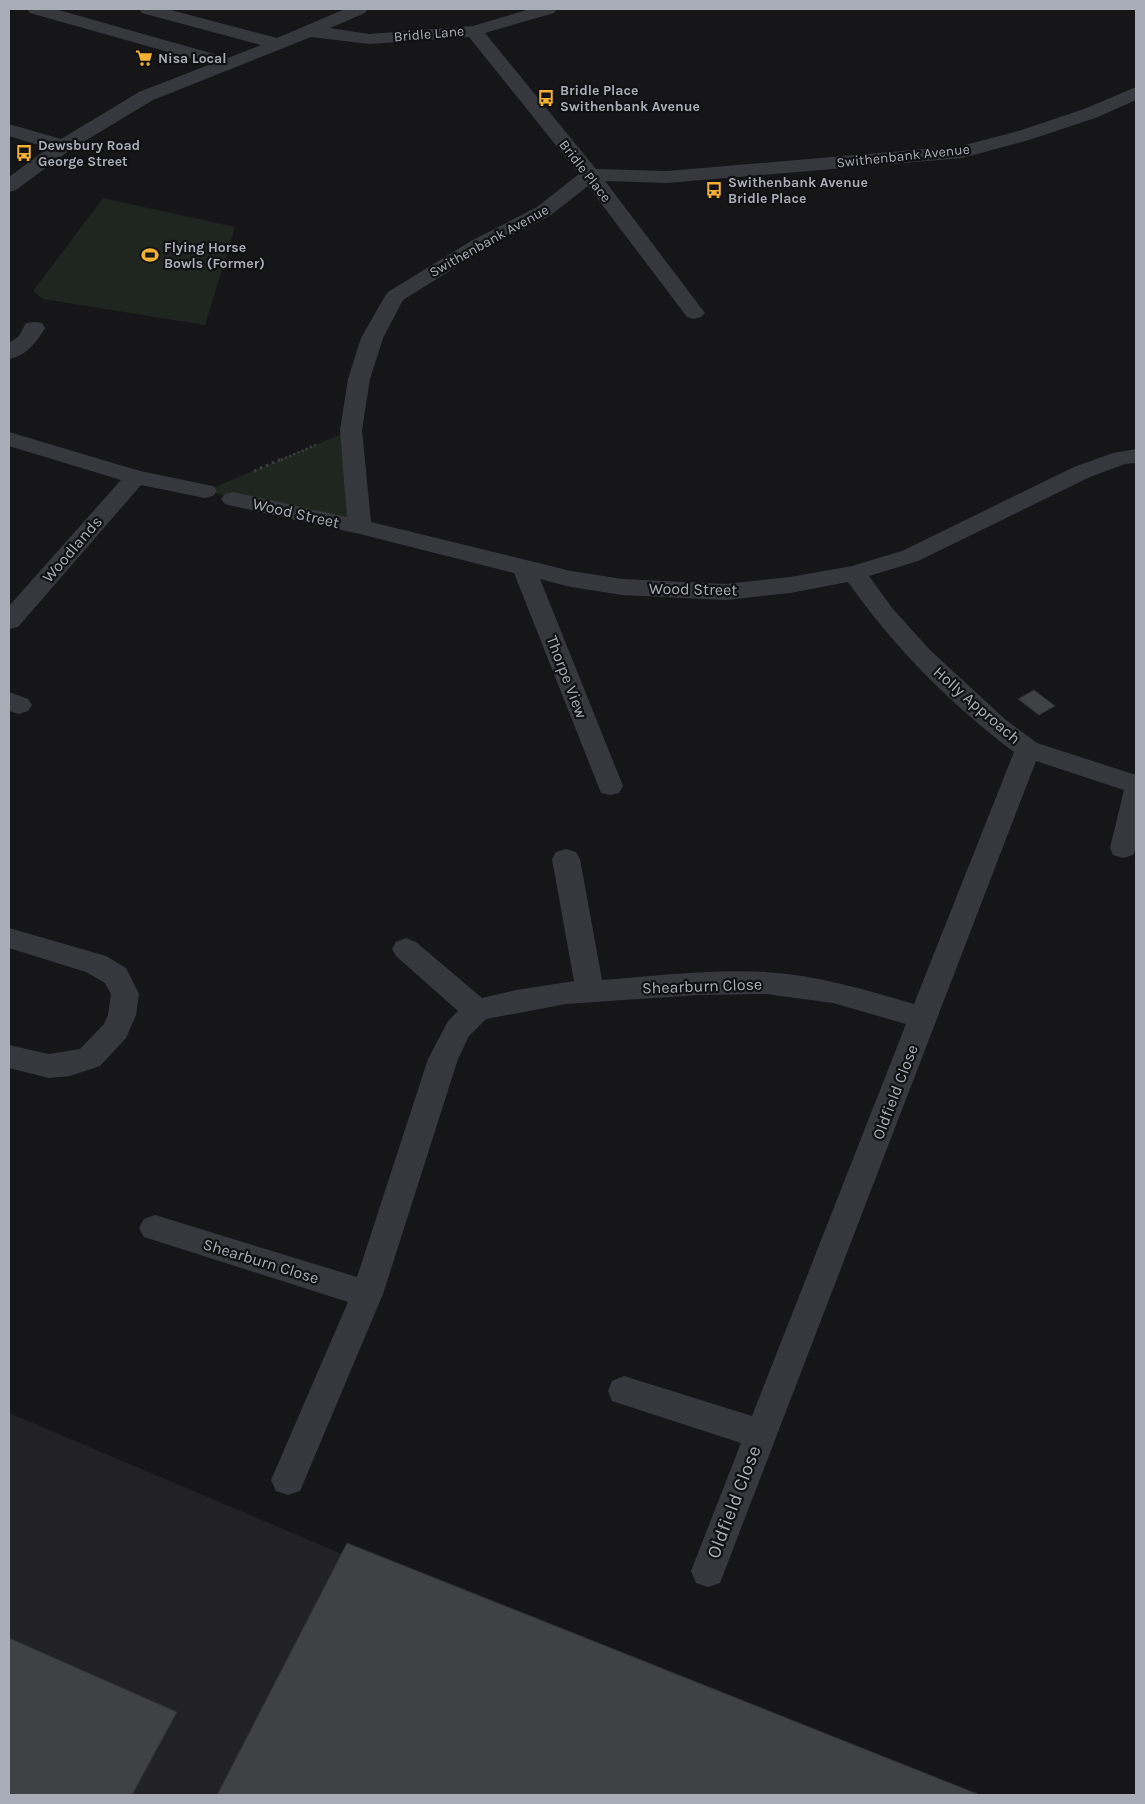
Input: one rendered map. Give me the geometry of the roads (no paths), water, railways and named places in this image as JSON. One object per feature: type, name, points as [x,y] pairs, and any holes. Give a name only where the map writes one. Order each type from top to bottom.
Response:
[{"type":"street","points":[[36,9],[227,63]]},
{"type":"street","points":[[148,9],[279,44]]},
{"type":"street","points":[[9,186],[63,146],[146,96],[279,44],[359,9]]},
{"type":"street","name":"Bridle Lane","points":[[308,31],[369,39],[474,31],[548,9]]},
{"type":"street","name":"Bridle Place","points":[[474,31],[590,175],[694,313]]},
{"type":"street","name":"Swithenbank Avenue","points":[[360,527],[351,430],[359,379],[372,338],[395,296],[478,245],[544,211],[590,175],[667,177],[962,152],[1022,136],[1091,113],[1136,93]]},
{"type":"street","points":[[9,130],[63,146]]},
{"type":"street","points":[[9,353],[27,340],[34,328]]},
{"type":"street","points":[[9,438],[136,477],[205,491]]},
{"type":"street","name":"Wood Street","points":[[233,499],[360,527],[571,579],[622,587],[726,592],[790,585],[854,573],[910,556],[1038,492],[1090,469],[1121,458],[1136,456]]},
{"type":"street","name":"Woodlands","points":[[9,621],[136,477]]},
{"type":"street","name":"Thorpe View","points":[[524,568],[610,786]]},
{"type":"street","name":"Holly Approach","points":[[854,573],[884,615],[921,656],[997,726],[1028,749],[1136,784]]},
{"type":"street","name":"Oldfield Close","points":[[708,1571],[1028,749]]},
{"type":"street","points":[[1123,848],[1136,792]]},
{"type":"street","points":[[566,859],[590,992]]},
{"type":"street","points":[[9,938],[96,964],[116,976],[125,994],[122,1015],[116,1030],[90,1058],[70,1064],[48,1066],[9,1057]]},
{"type":"street","points":[[288,1480],[367,1294],[443,1059],[458,1029],[477,1010],[406,949]]},
{"type":"street","name":"Shearburn Close","points":[[477,1010],[516,1001],[590,992],[697,984],[766,983],[833,992],[924,1018]]},
{"type":"street","name":"Shearburn Close","points":[[155,1228],[367,1294]]},
{"type":"street","name":"Oldfield Close","points":[[624,1391],[761,1434]]},
{"type":"place","name":"Nisa Local","points":[[144,58]]},
{"type":"place","name":"Bridle Place Swithenbank Avenue","points":[[546,98]]},
{"type":"place","name":"Dewsbury Road George Street","points":[[24,153]]},
{"type":"place","name":"Swithenbank Avenue Bridle Place","points":[[714,190]]},
{"type":"place","name":"Flying Horse Bowls (Former)","points":[[150,255]]}]
